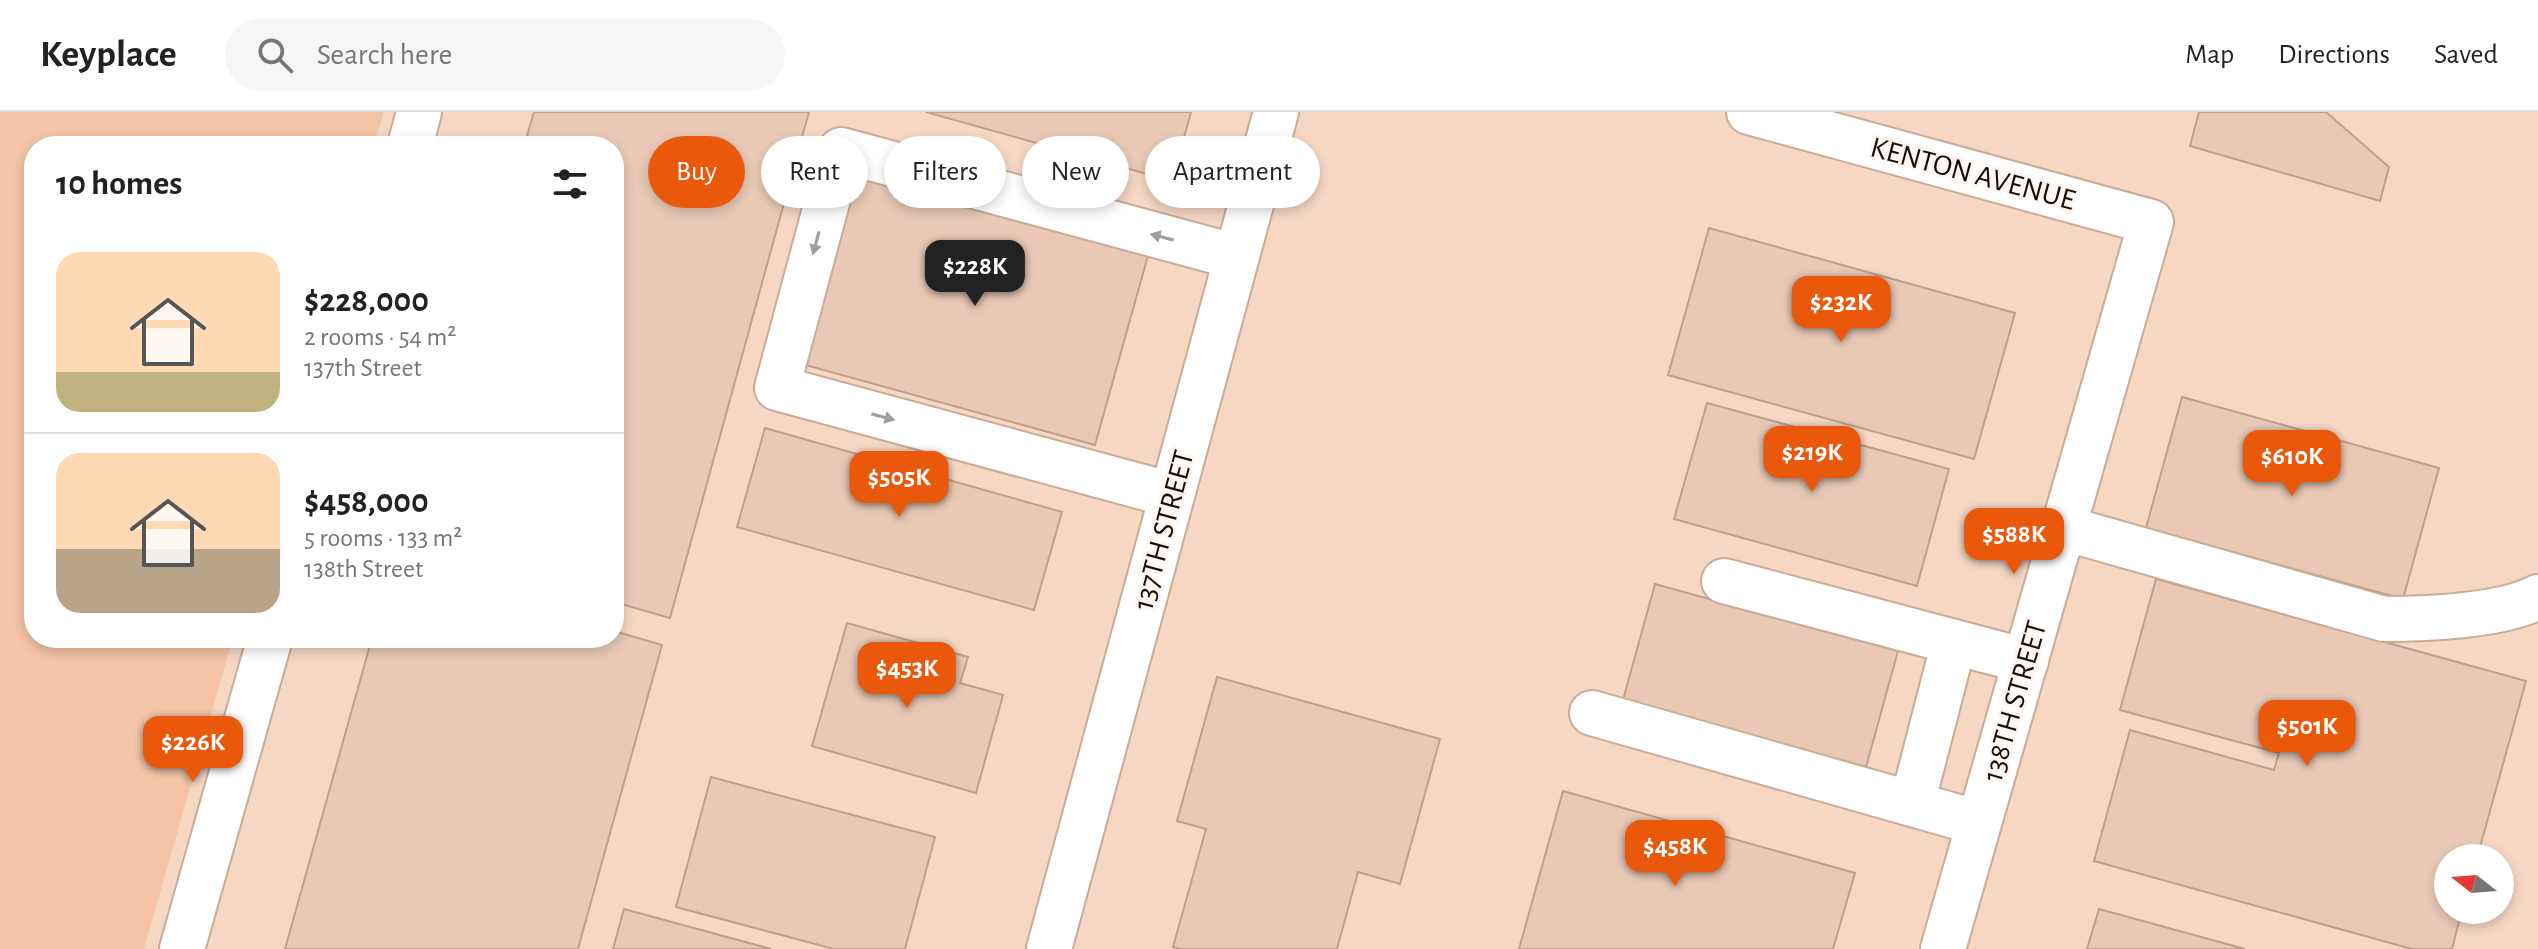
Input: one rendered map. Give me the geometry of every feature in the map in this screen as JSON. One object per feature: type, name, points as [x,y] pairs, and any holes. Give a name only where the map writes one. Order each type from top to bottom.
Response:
[{"type":"street","points":[[413,136],[419,112]]},
{"type":"street","name":"137TH STREET","points":[[1049,949],[1276,112]]},
{"type":"street","name":"KENTON AVENUE","points":[[1749,112],[2151,222]]},
{"type":"street","points":[[1172,495],[777,388],[841,150],[1237,257]]},
{"type":"street","name":"138TH STREET","points":[[1943,949],[2151,222]]},
{"type":"street","points":[[2064,528],[2384,619],[2428,619],[2524,604],[2538,597]]},
{"type":"street","points":[[1724,581],[2026,661]]},
{"type":"street","points":[[1912,804],[1954,642]]},
{"type":"street","points":[[182,949],[267,648]]},
{"type":"street","points":[[1592,713],[1979,823]]},
{"type":"shaded area","points":[[0,112],[384,112],[377,136],[24,136],[24,648],[230,648],[144,949],[0,949]]},
{"type":"shaded area","points":[[384,112],[2538,112],[2538,949],[144,949],[230,648],[624,648],[624,136],[377,136]]},
{"type":"building","points":[[534,112],[809,112],[802,136],[761,136],[761,208],[783,208],[670,618],[624,605],[624,136],[527,136]]},
{"type":"building","points":[[926,112],[1191,112],[1184,136],[1145,136],[1145,173],[1129,169],[1129,136],[1022,136],[1022,139]]},
{"type":"building","points":[[2199,112],[2326,112],[2389,167],[2380,201],[2190,146]]},
{"type":"building","points":[[868,173],[884,178],[884,208],[992,208],[1149,252],[1095,445],[802,364],[845,208],[868,208]]},
{"type":"building","points":[[1709,228],[2015,313],[1974,459],[1668,375]]},
{"type":"building","points":[[2182,397],[2439,468],[2403,599],[2146,528]]},
{"type":"building","points":[[1707,403],[1949,469],[1917,586],[1674,519]]},
{"type":"building","points":[[765,428],[1062,512],[1034,610],[737,527]]},
{"type":"building","points":[[2156,579],[2526,681],[2481,844],[2434,844],[2434,924],[2458,924],[2452,949],[2412,949],[2094,861],[2130,730],[2274,770],[2279,753],[2120,710]]},
{"type":"building","points":[[1655,584],[1898,651],[1866,767],[1623,700]]},
{"type":"building","points":[[847,623],[968,657],[960,683],[1003,695],[976,793],[812,746]]},
{"type":"building","points":[[624,634],[662,645],[578,949],[285,949],[369,648],[624,648]]},
{"type":"building","points":[[1217,677],[1440,739],[1400,884],[1358,872],[1337,949],[1173,947],[1206,829],[1177,821]]},
{"type":"building","points":[[711,777],[935,837],[905,949],[834,949],[676,907]]},
{"type":"building","points":[[1563,791],[1855,873],[1833,949],[1519,949]]},
{"type":"building","points":[[624,909],[771,949],[613,949]]},
{"type":"building","points":[[2099,909],[2245,949],[2087,949]]}]
